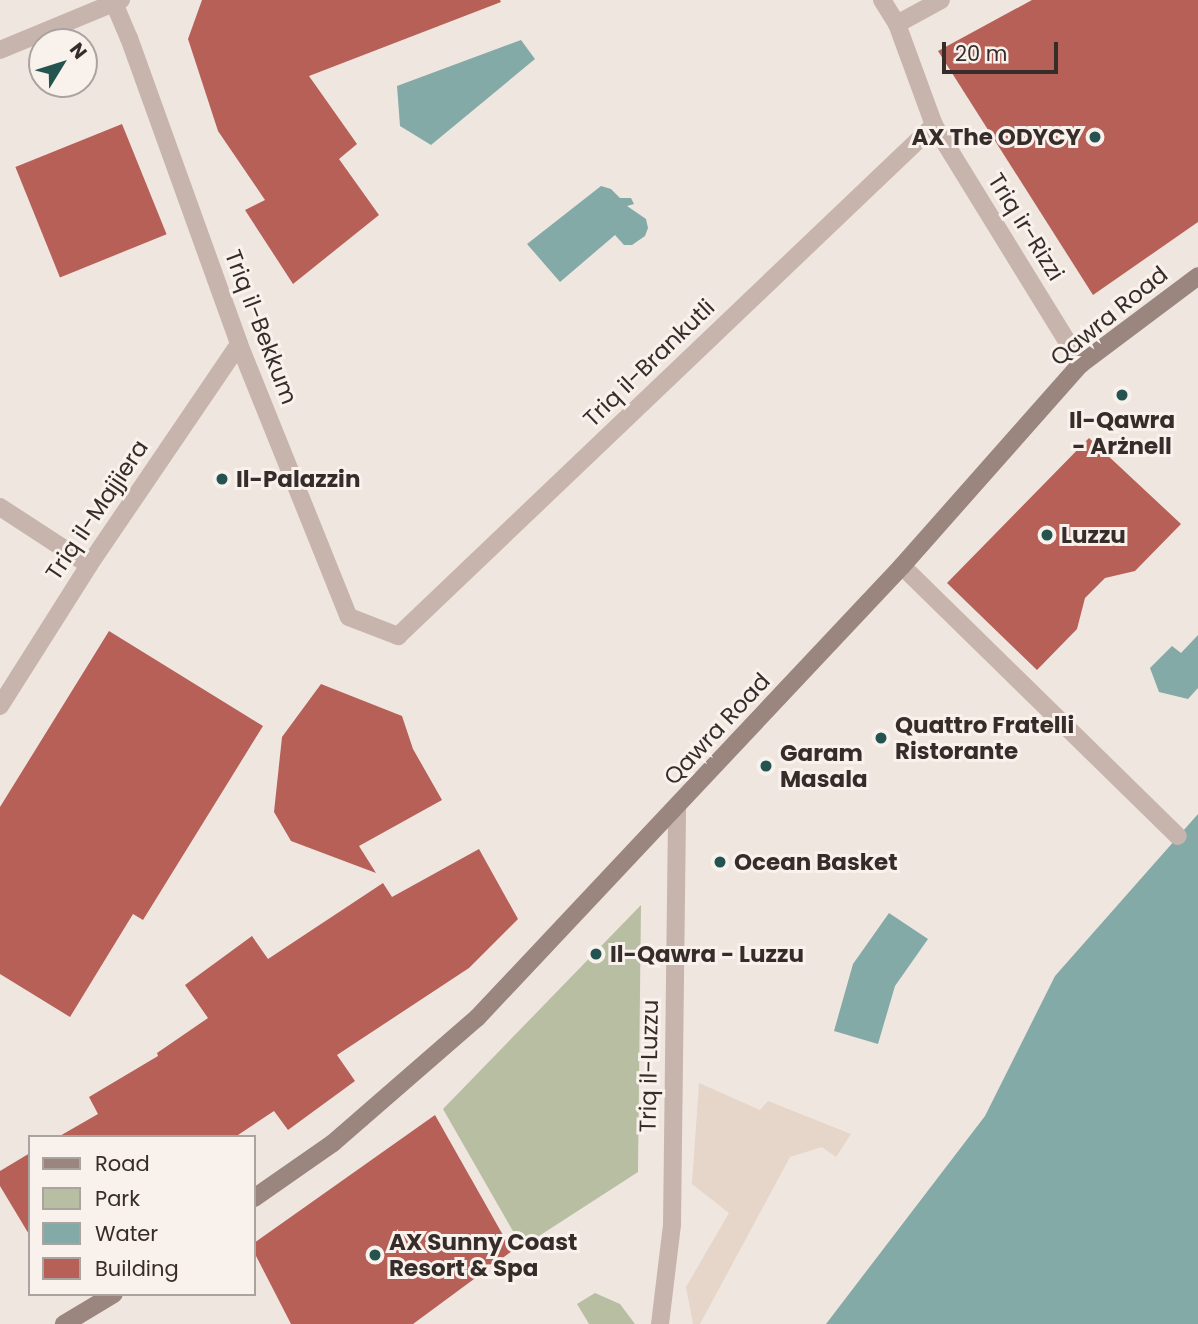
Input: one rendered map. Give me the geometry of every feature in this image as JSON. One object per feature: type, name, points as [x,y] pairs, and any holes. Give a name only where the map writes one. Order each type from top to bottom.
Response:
[{"type":"street","name":"Triq ir-Rizzi","points":[[882,0],[897,24],[934,125],[1081,364]]},
{"type":"street","points":[[897,24],[941,0]]},
{"type":"street","points":[[0,50],[117,2]]},
{"type":"street","name":"Triq il-Bekkum","points":[[117,2],[239,344],[349,617],[398,636]]},
{"type":"street","name":"Triq il-Brankutli","points":[[398,636],[934,125]]},
{"type":"street","name":"Qawra Road","points":[[256,1197],[333,1143],[477,1017],[677,809],[902,566],[1081,364],[1198,276]]},
{"type":"street","name":"Triq il-Majjiera","points":[[0,706],[89,565],[239,344]]},
{"type":"street","points":[[0,507],[89,565]]},
{"type":"street","points":[[902,566],[1178,836]]},
{"type":"street","name":"Triq il-Luzzu","points":[[660,1324],[672,1225],[677,809]]},
{"type":"street","points":[[64,1324],[111,1296]]},
{"type":"green space","points":[[641,905],[638,1172],[522,1247],[443,1109]]},
{"type":"green space","points":[[595,1293],[620,1304],[635,1324],[589,1324],[577,1304]]},
{"type":"shaded area","points":[[699,1083],[760,1110],[768,1101],[851,1134],[836,1157],[822,1147],[790,1157],[700,1324],[693,1324],[686,1287],[729,1213],[692,1184]]},
{"type":"water","points":[[521,40],[535,59],[431,145],[400,126],[397,86]]},
{"type":"water","points":[[601,186],[611,189],[620,198],[631,198],[634,204],[627,206],[646,219],[648,228],[645,236],[632,245],[624,245],[615,235],[560,282],[527,244]]},
{"type":"water","points":[[1198,635],[1198,688],[1188,699],[1159,692],[1150,668],[1172,646],[1181,653]]},
{"type":"water","points":[[1198,814],[1198,1324],[826,1324],[985,1116],[1055,976]]},
{"type":"water","points":[[889,913],[928,939],[895,986],[878,1044],[834,1031],[853,964]]},
{"type":"building","points":[[202,0],[501,2],[309,76],[357,144],[339,159],[379,215],[293,284],[245,210],[265,200],[218,131],[188,39]]},
{"type":"building","name":"AX The ODYCY","points":[[1032,0],[1198,0],[1198,222],[1093,295],[938,51]]},
{"type":"building","points":[[122,124],[167,234],[60,277],[15,167]]},
{"type":"building","points":[[1089,438],[1181,524],[1135,571],[1105,578],[1085,598],[1077,629],[1037,670],[947,583]]},
{"type":"building","points":[[109,631],[263,726],[143,920],[133,914],[70,1017],[0,974],[0,807]]},
{"type":"building","points":[[321,684],[402,716],[413,749],[442,800],[359,846],[376,873],[291,841],[274,812],[282,737]]},
{"type":"building","points":[[479,849],[518,919],[469,968],[337,1055],[355,1081],[288,1130],[274,1111],[238,1135],[61,1135],[98,1114],[89,1097],[158,1056],[157,1053],[208,1018],[185,985],[252,936],[268,959],[383,883],[392,897]]},
{"type":"building","points":[[435,1115],[512,1251],[413,1324],[291,1324],[256,1256],[256,1242]]},
{"type":"building","points":[[28,1154],[28,1233],[0,1186],[0,1171]]},
{"type":"place","name":"AX The ODYCY","points":[[1095,137]]},
{"type":"place","name":"Il-Qawra - Arżnell","points":[[1122,395]]},
{"type":"place","name":"Il-Palazzin","points":[[222,479]]},
{"type":"place","name":"Luzzu","points":[[1047,535]]},
{"type":"place","name":"Quattro Fratelli Ristorante","points":[[881,738]]},
{"type":"place","name":"Garam Masala","points":[[766,766]]},
{"type":"place","name":"Ocean Basket","points":[[720,862]]},
{"type":"place","name":"Il-Qawra - Luzzu","points":[[596,954]]},
{"type":"place","name":"AX Sunny Coast Resort & Spa","points":[[375,1255]]}]
